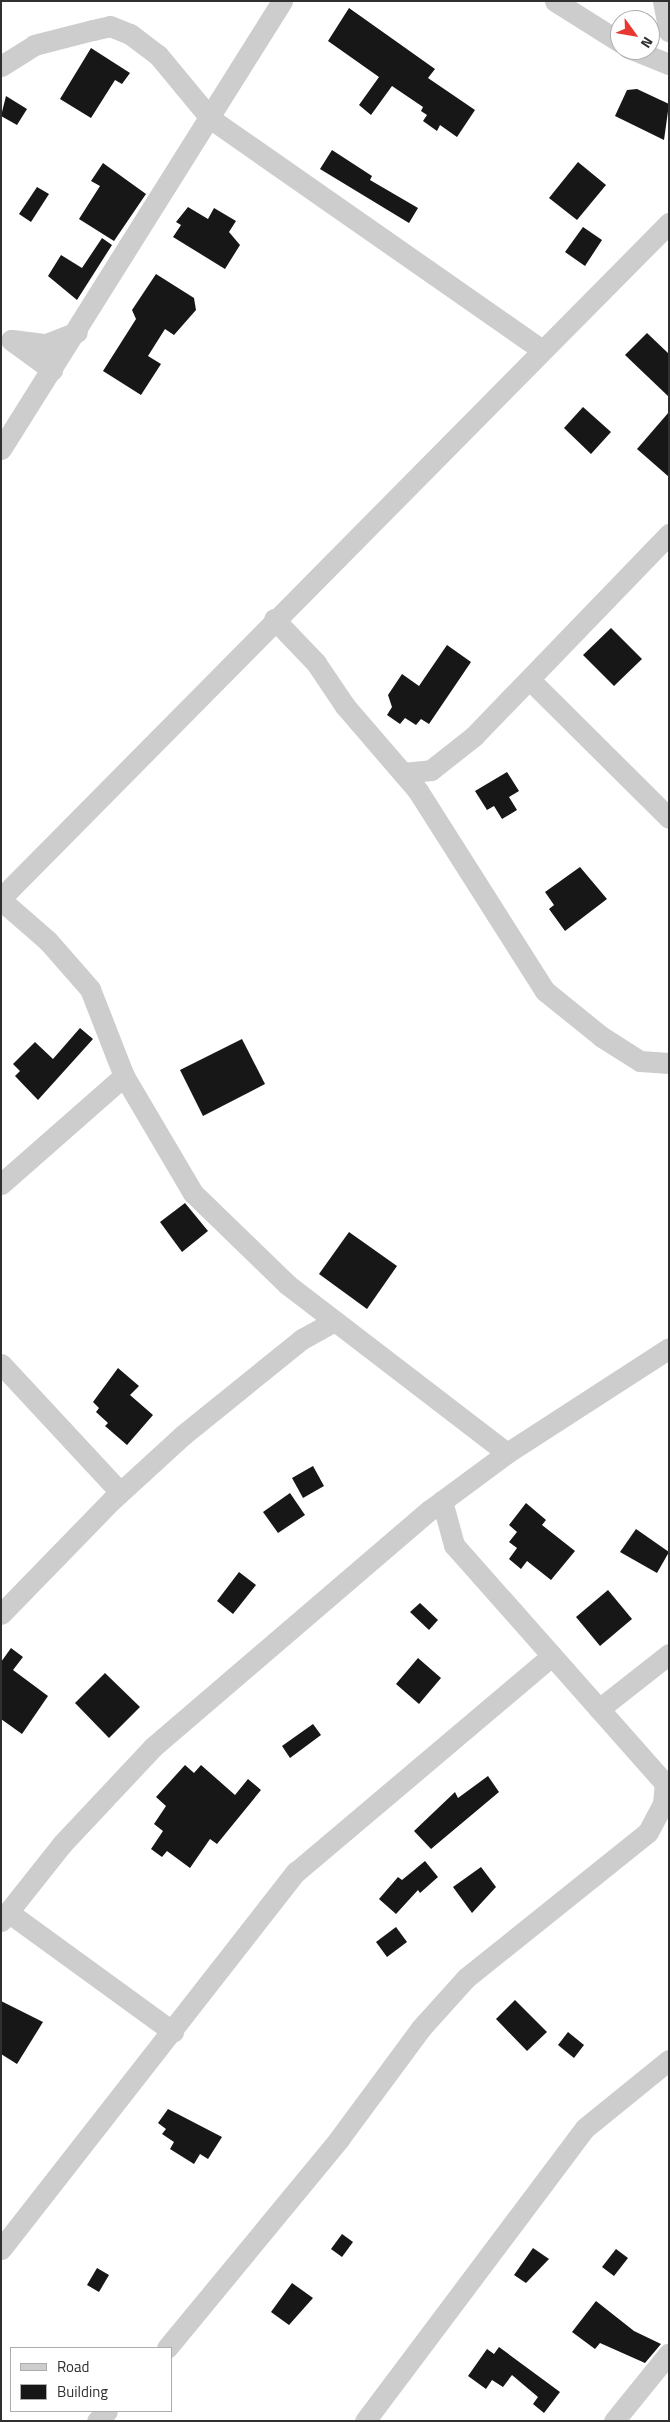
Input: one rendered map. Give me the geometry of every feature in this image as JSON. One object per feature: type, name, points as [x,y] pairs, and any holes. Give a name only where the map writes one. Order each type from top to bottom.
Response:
[{"type":"street","points":[[1,449],[211,119],[282,1]]},
{"type":"street","points":[[555,1],[610,36]]},
{"type":"street","points":[[663,1],[669,31]]},
{"type":"street","points":[[1,66],[34,45],[110,26],[146,44],[211,119],[541,349]]},
{"type":"street","points":[[507,1453],[288,1285],[194,1193],[124,1076],[90,990],[48,942],[1,899],[274,619],[434,465],[541,349],[669,223]]},
{"type":"street","points":[[7,336],[46,344],[76,332]]},
{"type":"street","points":[[7,336],[52,370]]},
{"type":"street","points":[[432,813],[431,786],[446,761],[530,680],[668,537]]},
{"type":"street","points":[[274,619],[316,663],[345,706],[404,772],[545,991],[602,1038],[640,1061],[669,1063]]},
{"type":"street","points":[[530,680],[669,818]]},
{"type":"street","points":[[404,772],[418,775],[446,761]]},
{"type":"street","points":[[1,1184],[124,1076]]},
{"type":"street","points":[[1,1614],[120,1492],[183,1435],[302,1339],[334,1321]]},
{"type":"street","points":[[173,2032],[5,1917],[62,1844],[153,1747],[442,1501],[507,1453],[669,1348]]},
{"type":"street","points":[[1,1364],[120,1492]]},
{"type":"street","points":[[167,2347],[333,2147],[434,2014],[466,1978],[516,1934],[648,1832],[663,1804],[667,1786],[454,1546],[442,1501]]},
{"type":"street","points":[[599,1709],[669,1654]]},
{"type":"street","points":[[1,2249],[173,2032],[296,1872],[552,1656]]},
{"type":"street","points":[[365,2421],[585,2128],[669,2060]]},
{"type":"street","points":[[614,2421],[669,2353]]},
{"type":"street","points":[[97,2421],[106,2412]]},
{"type":"building","points":[[349,8],[435,69],[428,78],[475,110],[457,137],[440,125],[437,131],[423,121],[427,115],[421,111],[423,107],[392,86],[371,115],[359,105],[379,77],[328,41]]},
{"type":"building","points":[[91,48],[130,73],[122,84],[115,80],[91,118],[60,99]]},
{"type":"building","points":[[637,89],[669,104],[664,140],[615,116],[627,90]]},
{"type":"building","points":[[6,96],[27,109],[17,125],[1,116]]},
{"type":"building","points":[[332,150],[372,176],[370,180],[418,208],[409,223],[320,169]]},
{"type":"building","points":[[578,162],[606,185],[577,220],[549,198]]},
{"type":"building","points":[[103,163],[146,194],[114,241],[79,219],[100,186],[91,181]]},
{"type":"building","points":[[37,187],[49,194],[31,222],[19,214]]},
{"type":"building","points":[[188,207],[208,219],[214,208],[236,221],[229,232],[240,245],[225,269],[173,237],[181,225],[176,222]]},
{"type":"building","points":[[583,227],[602,240],[585,266],[565,252]]},
{"type":"building","points":[[102,238],[112,245],[77,300],[48,276],[61,255],[82,268]]},
{"type":"building","points":[[156,274],[194,298],[196,310],[174,335],[165,329],[148,356],[161,364],[141,395],[103,371],[136,319],[132,310]]},
{"type":"building","points":[[647,333],[669,354],[669,397],[625,355]]},
{"type":"building","points":[[583,407],[611,432],[591,454],[564,428]]},
{"type":"building","points":[[669,412],[669,477],[637,449]]},
{"type":"building","points":[[611,628],[642,659],[614,686],[583,655]]},
{"type":"building","points":[[447,645],[471,662],[429,724],[421,719],[416,725],[405,718],[400,724],[387,715],[392,707],[388,695],[402,674],[419,686]]},
{"type":"building","points":[[507,772],[519,791],[509,797],[517,810],[502,819],[494,806],[487,810],[475,791]]},
{"type":"building","points":[[580,867],[607,899],[565,931],[549,909],[554,905],[545,892]]},
{"type":"building","points":[[80,1028],[93,1039],[38,1100],[15,1076],[20,1071],[13,1064],[35,1042],[53,1059]]},
{"type":"building","points":[[242,1039],[265,1084],[203,1116],[180,1070]]},
{"type":"building","points":[[185,1203],[208,1231],[182,1252],[160,1222]]},
{"type":"building","points":[[349,1232],[397,1266],[367,1309],[319,1274]]},
{"type":"building","points":[[118,1368],[139,1386],[130,1395],[153,1415],[127,1445],[105,1426],[108,1423],[96,1412],[99,1408],[93,1402]]},
{"type":"building","points":[[313,1466],[324,1486],[303,1498],[292,1478]]},
{"type":"building","points":[[290,1493],[305,1515],[278,1533],[263,1512]]},
{"type":"building","points":[[526,1503],[546,1520],[542,1525],[575,1551],[551,1580],[527,1561],[521,1569],[509,1559],[517,1548],[509,1542],[517,1532],[509,1525]]},
{"type":"building","points":[[636,1529],[669,1552],[657,1573],[620,1552]]},
{"type":"building","points":[[239,1572],[256,1585],[233,1614],[217,1601]]},
{"type":"building","points":[[608,1590],[632,1619],[600,1646],[576,1617]]},
{"type":"building","points":[[420,1603],[438,1620],[429,1630],[410,1612]]},
{"type":"building","points":[[11,1648],[23,1657],[13,1670],[48,1696],[22,1734],[1,1719],[1,1662]]},
{"type":"building","points":[[418,1658],[441,1678],[419,1704],[396,1684]]},
{"type":"building","points":[[105,1673],[140,1707],[109,1738],[75,1703]]},
{"type":"building","points":[[313,1724],[321,1735],[290,1758],[282,1746]]},
{"type":"building","points":[[185,1765],[194,1773],[201,1765],[235,1795],[248,1779],[261,1790],[217,1844],[210,1839],[190,1868],[167,1851],[162,1857],[151,1849],[163,1831],[154,1824],[166,1806],[156,1797]]},
{"type":"building","points":[[488,1776],[499,1792],[431,1849],[414,1831],[455,1792],[458,1798]]},
{"type":"building","points":[[425,1861],[438,1877],[420,1893],[418,1890],[396,1914],[379,1899],[398,1877],[402,1880]]},
{"type":"building","points":[[481,1867],[496,1887],[472,1913],[453,1887]]},
{"type":"building","points":[[396,1927],[407,1942],[387,1957],[376,1942]]},
{"type":"building","points":[[515,2000],[547,2032],[527,2051],[496,2019]]},
{"type":"building","points":[[1,2001],[43,2022],[17,2064],[1,2054]]},
{"type":"building","points":[[568,2032],[584,2045],[574,2058],[558,2045]]},
{"type":"building","points":[[168,2109],[222,2137],[208,2159],[200,2154],[194,2164],[170,2149],[174,2142],[162,2134],[166,2129],[158,2123]]},
{"type":"building","points":[[342,2234],[353,2242],[342,2257],[331,2249]]},
{"type":"building","points":[[533,2248],[549,2259],[526,2283],[514,2275]]},
{"type":"building","points":[[616,2249],[628,2258],[614,2276],[602,2267]]},
{"type":"building","points":[[97,2268],[109,2275],[99,2292],[87,2285]]},
{"type":"building","points":[[292,2283],[313,2298],[289,2325],[271,2312]]},
{"type":"building","points":[[596,2301],[634,2331],[661,2344],[645,2363],[600,2343],[595,2349],[572,2332]]},
{"type":"building","points":[[499,2347],[560,2392],[544,2413],[533,2404],[538,2397],[512,2375],[503,2387],[492,2380],[486,2389],[468,2376],[487,2349],[494,2354]]}]
